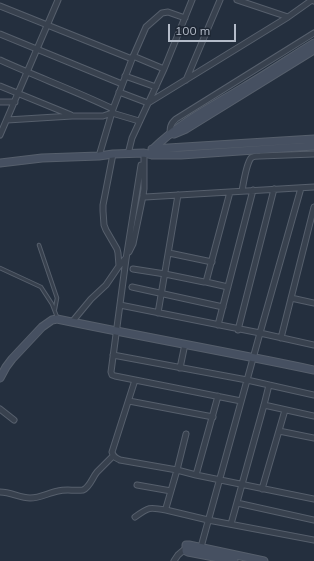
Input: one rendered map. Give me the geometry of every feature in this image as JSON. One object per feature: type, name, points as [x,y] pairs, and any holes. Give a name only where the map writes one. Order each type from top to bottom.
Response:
[{"type":"street","points":[[0,135],[1,129],[7,120],[19,93],[58,0]]},
{"type":"street","points":[[128,154],[132,138],[139,121],[164,69],[192,0]]},
{"type":"street","points":[[185,80],[220,0]]},
{"type":"street","points":[[237,0],[288,17]]},
{"type":"street","points":[[148,103],[288,17],[312,0],[314,1]]},
{"type":"street","points":[[0,6],[48,26],[164,69]]},
{"type":"street","points":[[99,156],[119,92],[146,26],[162,13],[168,12],[185,18]]},
{"type":"street","points":[[170,135],[170,127],[176,119],[314,33]]},
{"type":"street","points":[[0,34],[122,84]]},
{"type":"street","points":[[153,152],[179,127],[314,43]]},
{"type":"street","points":[[170,135],[186,129],[314,50]]},
{"type":"street","points":[[0,60],[90,98],[113,111],[139,121]]},
{"type":"street","points":[[125,76],[156,87]]},
{"type":"street","points":[[0,86],[72,116]]},
{"type":"street","points":[[119,92],[148,103]]},
{"type":"street","points":[[0,102],[15,102]]},
{"type":"street","points":[[7,120],[72,116],[103,116],[113,111]]},
{"type":"street","points":[[0,163],[42,158],[144,153],[314,139]]},
{"type":"street","points":[[153,152],[180,155],[314,146]]},
{"type":"street","points":[[242,191],[251,158],[250,150]]},
{"type":"street","points":[[72,322],[91,299],[106,286],[119,266],[126,259],[133,244],[144,188],[144,153]]},
{"type":"street","points":[[113,154],[103,211],[106,230],[117,249],[119,266]]},
{"type":"street","points":[[251,158],[260,156],[314,154]]},
{"type":"street","points":[[141,166],[126,259],[111,372],[112,375],[241,401]]},
{"type":"street","points":[[201,547],[301,188]]},
{"type":"street","points":[[143,196],[314,188]]},
{"type":"street","points":[[238,330],[274,189]]},
{"type":"street","points":[[218,325],[253,190]]},
{"type":"street","points":[[206,282],[230,192]]},
{"type":"street","points":[[158,313],[178,195]]},
{"type":"street","points":[[280,338],[314,208]]},
{"type":"street","points":[[168,253],[212,262]]},
{"type":"street","points":[[134,269],[228,287]]},
{"type":"street","points":[[132,287],[223,307]]},
{"type":"street","points":[[291,298],[314,301]]},
{"type":"street","points":[[120,305],[314,345]]},
{"type":"street","points":[[0,378],[6,367],[42,327],[58,318],[314,370]]},
{"type":"street","points":[[180,368],[186,344]]},
{"type":"street","points":[[114,355],[247,380],[314,395]]},
{"type":"street","points":[[0,492],[9,493],[18,497],[30,498],[43,496],[58,491],[83,490],[86,488],[96,474],[113,456],[112,452],[136,380]]},
{"type":"street","points":[[231,524],[269,386]]},
{"type":"street","points":[[196,475],[218,396]]},
{"type":"street","points":[[130,401],[213,417]]},
{"type":"street","points":[[264,405],[314,416]]},
{"type":"street","points":[[0,409],[14,420]]},
{"type":"street","points":[[262,489],[285,410]]},
{"type":"street","points":[[279,431],[314,438]]},
{"type":"street","points":[[166,510],[186,434]]},
{"type":"street","points":[[113,456],[120,460],[177,470],[314,499]]},
{"type":"street","points":[[137,485],[171,491]]},
{"type":"street","points":[[237,503],[314,520]]},
{"type":"street","points":[[135,517],[149,508],[166,510],[208,520],[314,540]]},
{"type":"street","points":[[174,561],[187,545],[262,561]]},
{"type":"street","points":[[185,549],[188,552],[234,561]]},
{"type":"lane","points":[[38,245],[56,294],[57,301],[55,310]]},
{"type":"lane","points":[[0,268],[41,287],[52,304],[58,318]]}]
